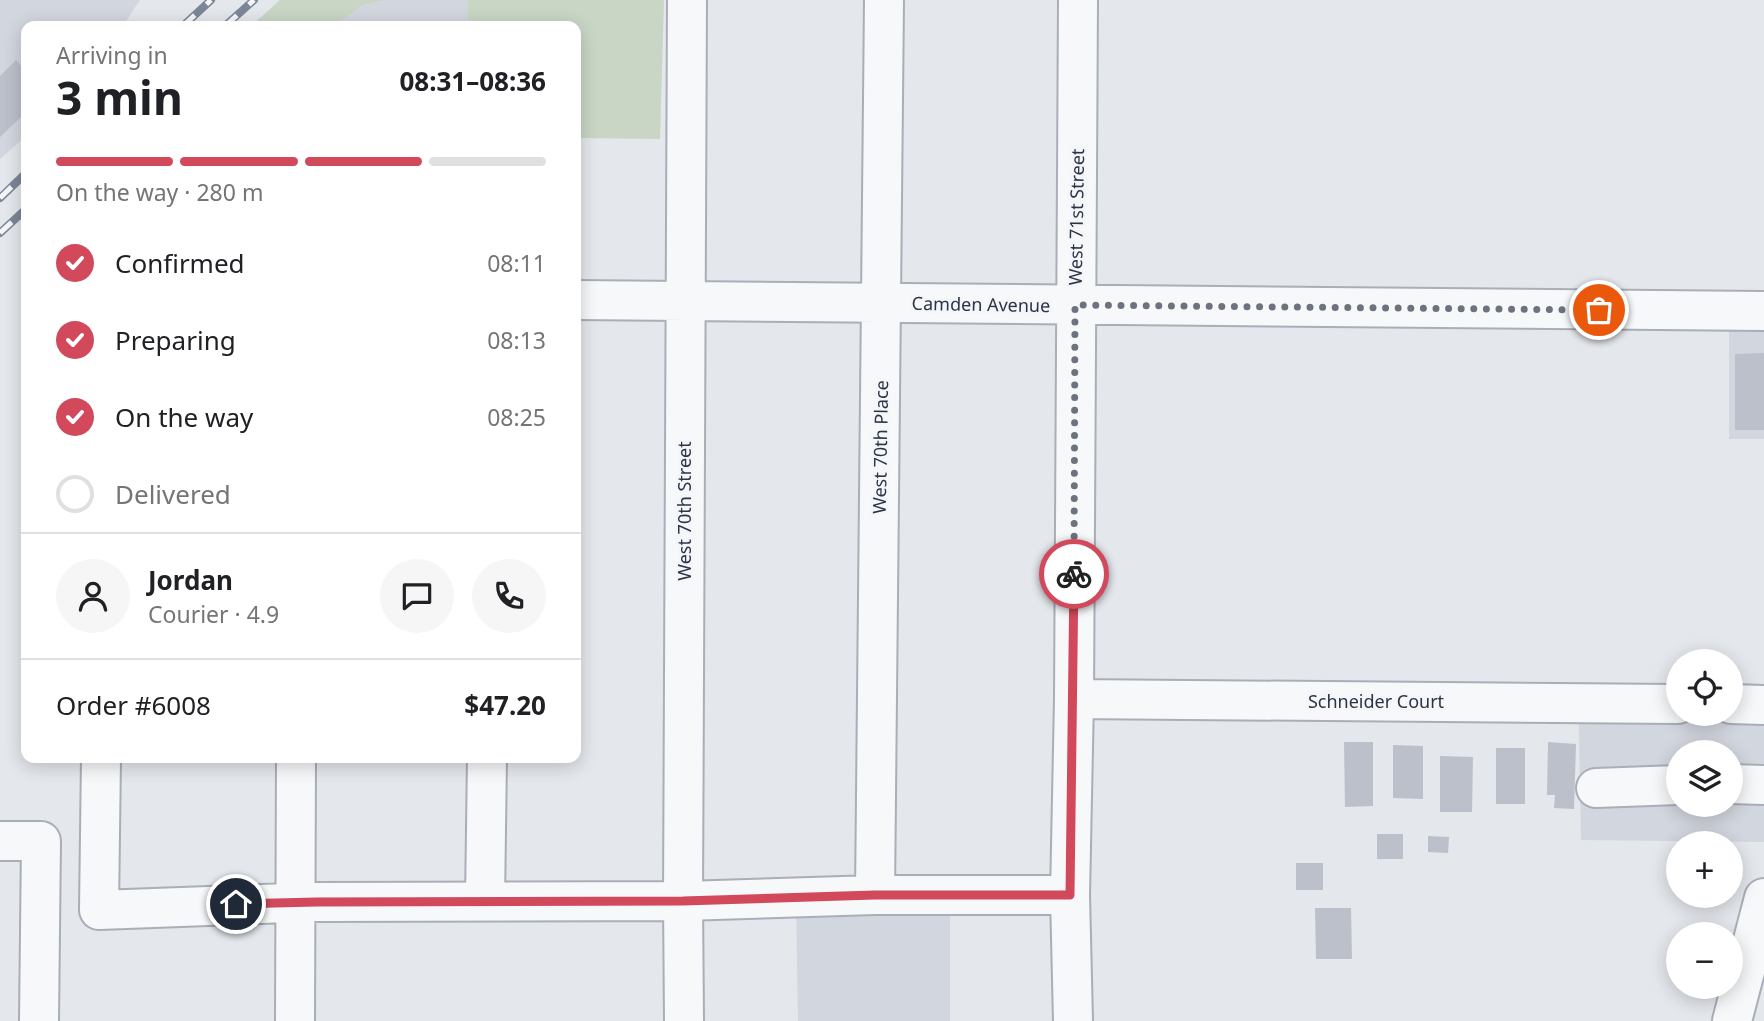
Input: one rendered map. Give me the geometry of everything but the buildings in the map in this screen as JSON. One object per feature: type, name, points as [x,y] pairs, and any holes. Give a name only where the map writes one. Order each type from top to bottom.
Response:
[{"type":"street","name":"West 70th Street","points":[[684,1021],[687,0]]},
{"type":"street","name":"West 70th Place","points":[[875,895],[884,0]]},
{"type":"street","name":"West 71st Street","points":[[1073,1021],[1070,895],[1079,0]]},
{"type":"street","name":"Camden Avenue","points":[[581,300],[1764,311]]},
{"type":"street","name":"Schneider Court","points":[[1074,699],[1666,704]]},
{"type":"street","points":[[1743,704],[1764,705]]},
{"type":"street","points":[[101,763],[99,910],[295,902],[683,901],[875,895],[1070,895]]},
{"type":"street","points":[[295,1021],[296,763]]},
{"type":"street","points":[[485,901],[487,763]]},
{"type":"street","points":[[1743,784],[1764,785]]},
{"type":"street","points":[[1596,788],[1666,785]]},
{"type":"street","points":[[0,841],[40,841],[39,1021]]},
{"type":"street","points":[[1732,1021],[1764,898]]},
{"type":"shaded area","points":[[0,0],[140,0],[126,21],[21,21],[21,140],[0,159]]},
{"type":"shaded area","points":[[387,0],[468,0],[467,21],[341,21],[363,5]]},
{"type":"shaded area","points":[[1729,318],[1764,319],[1764,439],[1729,439]]},
{"type":"shaded area","points":[[1578,685],[1666,711],[1666,726],[1743,726],[1743,704],[1764,687],[1764,842],[1743,842],[1743,831],[1666,831],[1666,841],[1581,840]]},
{"type":"shaded area","points":[[950,901],[950,1021],[798,1021],[796,903]]},
{"type":"green space","points":[[280,0],[387,0],[363,5],[341,21],[257,21]]},
{"type":"green space","points":[[468,0],[664,0],[660,139],[581,138],[581,21],[467,21]]},
{"type":"railway","points":[[188,21],[211,0]]},
{"type":"railway","points":[[231,21],[254,0]]},
{"type":"railway","points":[[0,198],[21,178]]},
{"type":"railway","points":[[0,233],[21,214]]},
{"type":"way so far","points":[[1074,574],[1075,305],[1599,310]]},
{"type":"route","points":[[236,904],[683,901],[875,895],[1070,895],[1074,574]]}]
